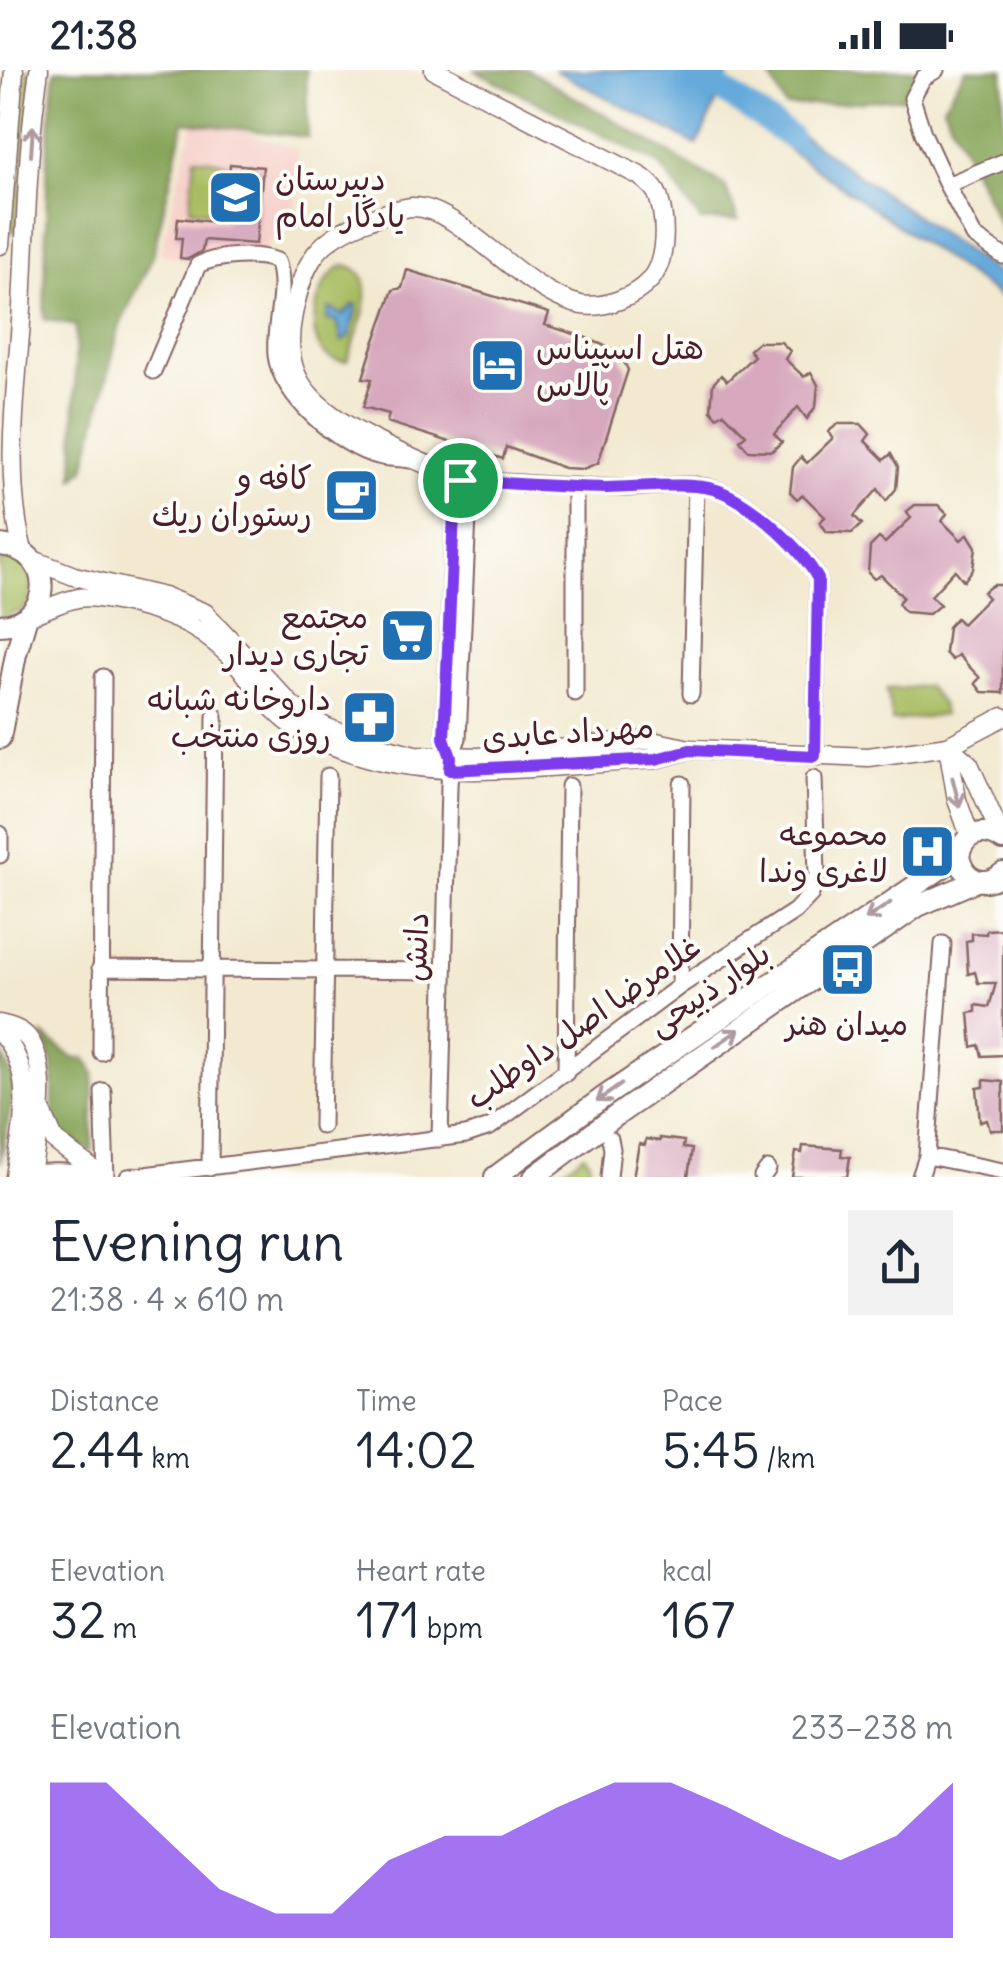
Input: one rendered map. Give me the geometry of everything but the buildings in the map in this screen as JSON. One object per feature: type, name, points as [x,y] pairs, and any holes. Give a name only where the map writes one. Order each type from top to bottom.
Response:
[{"type":"main road","points":[[0,546],[28,556],[42,582],[41,595],[28,616],[16,654],[0,738]]},
{"type":"main road","points":[[0,625],[28,616]]},
{"type":"main road","points":[[1002,876],[976,881],[967,876],[959,856],[970,836],[993,833],[1003,840]]},
{"type":"main road","name":"بلوار ذبیحی","points":[[495,1177],[604,1096],[959,856]]},
{"type":"main road","name":"بلوار ذبیحی","points":[[534,1177],[617,1114],[918,906],[976,881]]},
{"type":"street","points":[[0,245],[14,70]]},
{"type":"street","points":[[28,556],[13,511],[25,255],[39,70]]},
{"type":"street","points":[[434,70],[640,176],[659,196],[664,234],[662,254],[650,280],[616,302],[579,304],[534,285],[458,224],[429,208],[410,207],[345,228],[327,240],[307,265],[290,338],[294,371],[310,397],[326,412],[460,480],[575,487],[696,485],[722,492],[770,525],[808,560],[818,579],[815,756]]},
{"type":"street","points":[[936,70],[923,78],[912,98],[923,133],[974,236],[1003,256]]},
{"type":"street","points":[[947,185],[1003,162]]},
{"type":"street","points":[[0,254],[25,255]]},
{"type":"street","points":[[153,371],[198,265],[234,258],[272,258],[277,261],[282,277],[276,358],[294,396],[319,422],[376,456],[418,460]]},
{"type":"street","name":"دانش","points":[[440,1138],[450,764],[444,738],[455,491],[460,480]]},
{"type":"street","points":[[691,694],[696,485]]},
{"type":"street","points":[[575,487],[575,693]]},
{"type":"street","name":"مهرداد عابدی","points":[[28,556],[74,576],[168,598],[205,613],[294,707],[325,727],[368,743],[450,764]]},
{"type":"street","name":"مهرداد عابدی","points":[[28,616],[78,597],[165,612],[199,629],[218,644],[289,723],[319,740],[381,760],[450,764],[480,757],[647,740],[690,750],[868,758],[948,746],[1003,717]]},
{"type":"street","points":[[102,1052],[103,677]]},
{"type":"street","points":[[210,1168],[215,716]]},
{"type":"street","points":[[948,746],[957,800],[970,836]]},
{"type":"street","points":[[948,746],[969,764],[1003,840]]},
{"type":"street","points":[[322,1126],[328,776]]},
{"type":"street","name":"غلامرضا اصل داوطلب","points":[[128,1177],[466,1135],[490,1127],[680,986],[795,911],[811,894],[817,874],[814,778]]},
{"type":"street","points":[[680,986],[682,784]]},
{"type":"street","points":[[566,1073],[569,786]]},
{"type":"street","points":[[0,834],[0,855]]},
{"type":"street","points":[[920,1177],[927,1156],[943,944]]},
{"type":"street","points":[[100,968],[442,971]]},
{"type":"street","points":[[0,1024],[27,1037],[40,1070],[40,1109],[25,1176]]},
{"type":"street","points":[[0,1032],[18,1055],[26,1080],[25,1176]]},
{"type":"street","points":[[102,1092],[102,1177]]},
{"type":"street","points":[[40,1109],[55,1140],[102,1177]]},
{"type":"street","points":[[609,1177],[610,1140]]},
{"type":"street","points":[[927,1156],[1003,1172]]},
{"type":"street","points":[[25,1176],[80,1173],[102,1177]]},
{"type":"shaded area","name":"دبیرستان یادگار امام","points":[[193,123],[236,129],[296,149],[301,180],[293,213],[255,261],[209,263],[160,254]]},
{"type":"green space","points":[[26,70],[33,70],[17,231],[11,232],[17,139]]},
{"type":"green space","points":[[55,70],[306,70],[308,137],[184,122],[152,258],[120,325],[85,468],[74,479],[76,326],[44,319],[48,141]]},
{"type":"green space","points":[[474,70],[528,70],[725,186],[738,220],[701,221],[659,164]]},
{"type":"green space","points":[[767,70],[924,70],[903,98],[786,107]]},
{"type":"green space","points":[[966,70],[1003,70],[1003,232],[943,106]]},
{"type":"green space","points":[[195,157],[227,163],[222,213],[190,209]]},
{"type":"green space","points":[[345,265],[364,280],[366,293],[347,361],[331,358],[320,348],[314,318],[324,285]]},
{"type":"green space","points":[[0,554],[26,566],[31,589],[26,608],[0,619]]},
{"type":"green space","points":[[927,686],[941,703],[944,715],[892,721],[887,689]]},
{"type":"green space","points":[[43,1035],[75,1059],[85,1058],[94,1072],[92,1152],[53,1128],[53,1066]]},
{"type":"green space","points":[[0,1050],[15,1084],[0,1164]]},
{"type":"green space","points":[[584,1154],[590,1162],[588,1177],[554,1177]]},
{"type":"water","points":[[554,70],[731,70],[697,145]]},
{"type":"water","points":[[767,111],[1003,277],[1003,299],[756,127]]},
{"type":"water","points":[[357,305],[349,337],[342,341],[337,321],[327,320],[329,308],[343,315]]},
{"type":"waterway","points":[[686,70],[790,137]]},
{"type":"place","name":"دبیرستان یادگار امام","points":[[236,197]]},
{"type":"place","name":"هتل اسپیناس پالاس","points":[[497,366]]},
{"type":"place","name":"كافه و رستوران ريك","points":[[351,496]]},
{"type":"place","name":"مجتمع تجاری دیدار","points":[[407,635]]},
{"type":"place","name":"داروخانه شبانه روزی منتخب","points":[[370,717]]},
{"type":"place","name":"محموعه لاغری وندا","points":[[927,852]]},
{"type":"place","name":"میدان هنر","points":[[847,970]]},
{"type":"route","points":[[460,480],[575,487],[696,485],[722,492],[770,525],[808,560],[818,579],[815,756],[690,750],[656,759],[450,770],[451,757],[444,738],[455,491],[460,480]]}]
